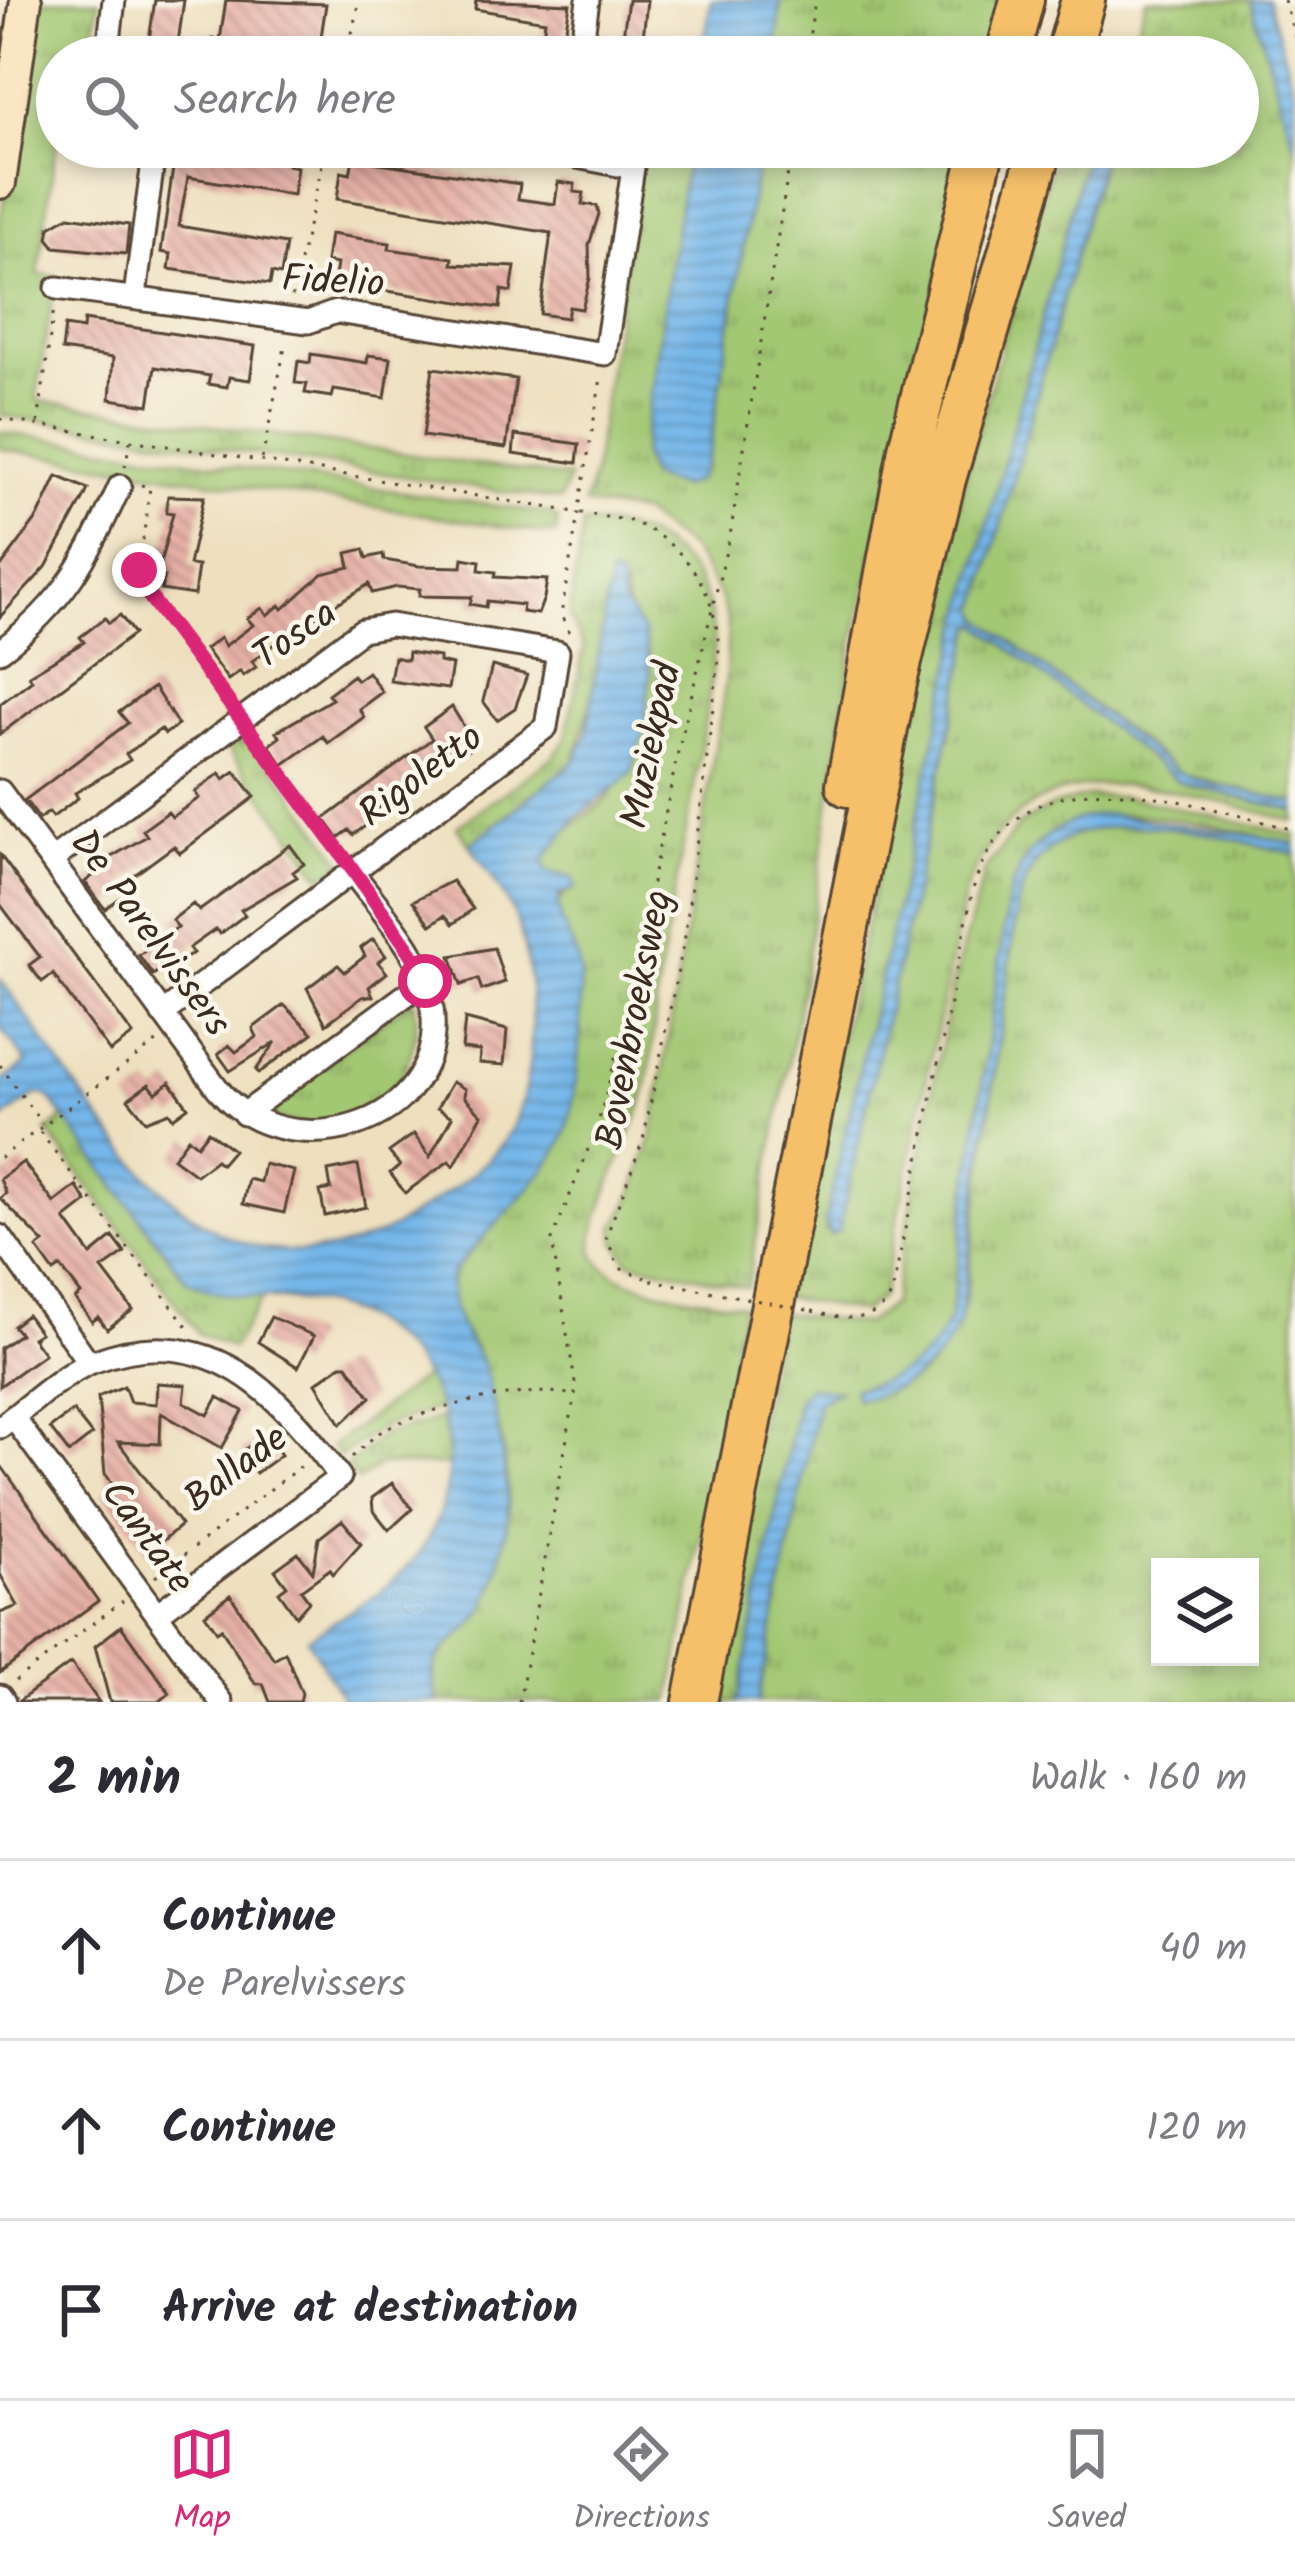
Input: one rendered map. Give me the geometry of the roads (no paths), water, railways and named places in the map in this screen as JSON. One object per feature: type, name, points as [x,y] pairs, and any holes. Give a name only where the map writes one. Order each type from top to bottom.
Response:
[{"type":"highway","points":[[1013,36],[1022,0]]},
{"type":"highway","points":[[1073,36],[1083,0]]},
{"type":"highway","points":[[683,1702],[793,1148],[870,643],[978,168]]},
{"type":"highway","points":[[695,1702],[896,678],[944,478],[1035,168]]},
{"type":"street","points":[[0,183],[26,0]]},
{"type":"street","points":[[109,36],[114,0]]},
{"type":"street","points":[[583,36],[588,0]]},
{"type":"street","points":[[135,296],[151,168]]},
{"type":"street","name":"Fidelio","points":[[57,287],[308,322],[336,312],[604,354],[633,168]]},
{"type":"street","points":[[0,651],[47,616],[88,555],[120,484]]},
{"type":"street","name":"Tosca","points":[[52,860],[362,630],[391,625],[567,647]]},
{"type":"street","name":"Rigoletto","points":[[162,1014],[546,728],[567,647]]},
{"type":"street","name":"De Parelvissers","points":[[0,791],[218,1089],[265,1126],[303,1135],[347,1130],[388,1110],[415,1082],[429,1046],[433,1011],[425,981],[412,954],[354,874]]},
{"type":"street","points":[[244,1114],[425,981]]},
{"type":"street","points":[[0,1236],[89,1363]]},
{"type":"street","name":"Ballade","points":[[7,1422],[89,1363],[138,1350],[200,1354],[239,1370],[282,1401],[340,1478],[157,1614]]},
{"type":"street","name":"Cantate","points":[[7,1422],[139,1589],[212,1699]]},
{"type":"water","points":[[711,0],[781,0],[777,36],[705,36]]},
{"type":"water","points":[[1250,0],[1268,0],[1295,91],[1295,149]]},
{"type":"water","points":[[685,168],[756,168],[709,452],[698,480],[681,487],[650,477],[642,455]]},
{"type":"water","points":[[1082,168],[1099,168],[978,608],[982,619],[1172,768],[1196,780],[1295,803],[1295,811],[1179,782],[980,625],[973,627],[839,1231],[830,1235],[825,1221],[964,612]]},
{"type":"water","points":[[610,574],[620,579],[623,602],[644,633],[650,673],[644,732],[631,774],[576,818],[543,861],[547,871],[573,878],[576,888],[559,895],[558,905],[580,974],[580,1038],[571,1112],[548,1165],[451,1275],[454,1310],[485,1371],[500,1439],[508,1509],[499,1564],[486,1604],[434,1667],[438,1702],[345,1702],[307,1639],[394,1580],[417,1556],[437,1521],[447,1485],[448,1448],[441,1412],[426,1378],[403,1349],[374,1325],[338,1308],[222,1294],[186,1280],[49,1097],[37,1094],[0,1121],[0,1083],[27,1063],[0,1027],[0,979],[124,1149],[181,1207],[211,1228],[235,1240],[285,1251],[337,1248],[386,1231],[434,1202],[502,1144],[515,1122],[529,1064],[531,998],[522,938],[510,905],[470,845],[574,762],[587,733]]},
{"type":"water","points":[[1106,814],[1269,838],[1295,844],[1295,854],[1219,836],[1133,826],[1093,830],[1059,843],[1033,868],[1017,907],[960,1322],[942,1352],[919,1375],[890,1391],[856,1399],[853,1389],[911,1367],[933,1346],[950,1318],[1012,886],[1029,855],[1054,831]]},
{"type":"water","points":[[808,1387],[839,1391],[818,1402],[758,1702],[738,1702],[798,1400]]}]
